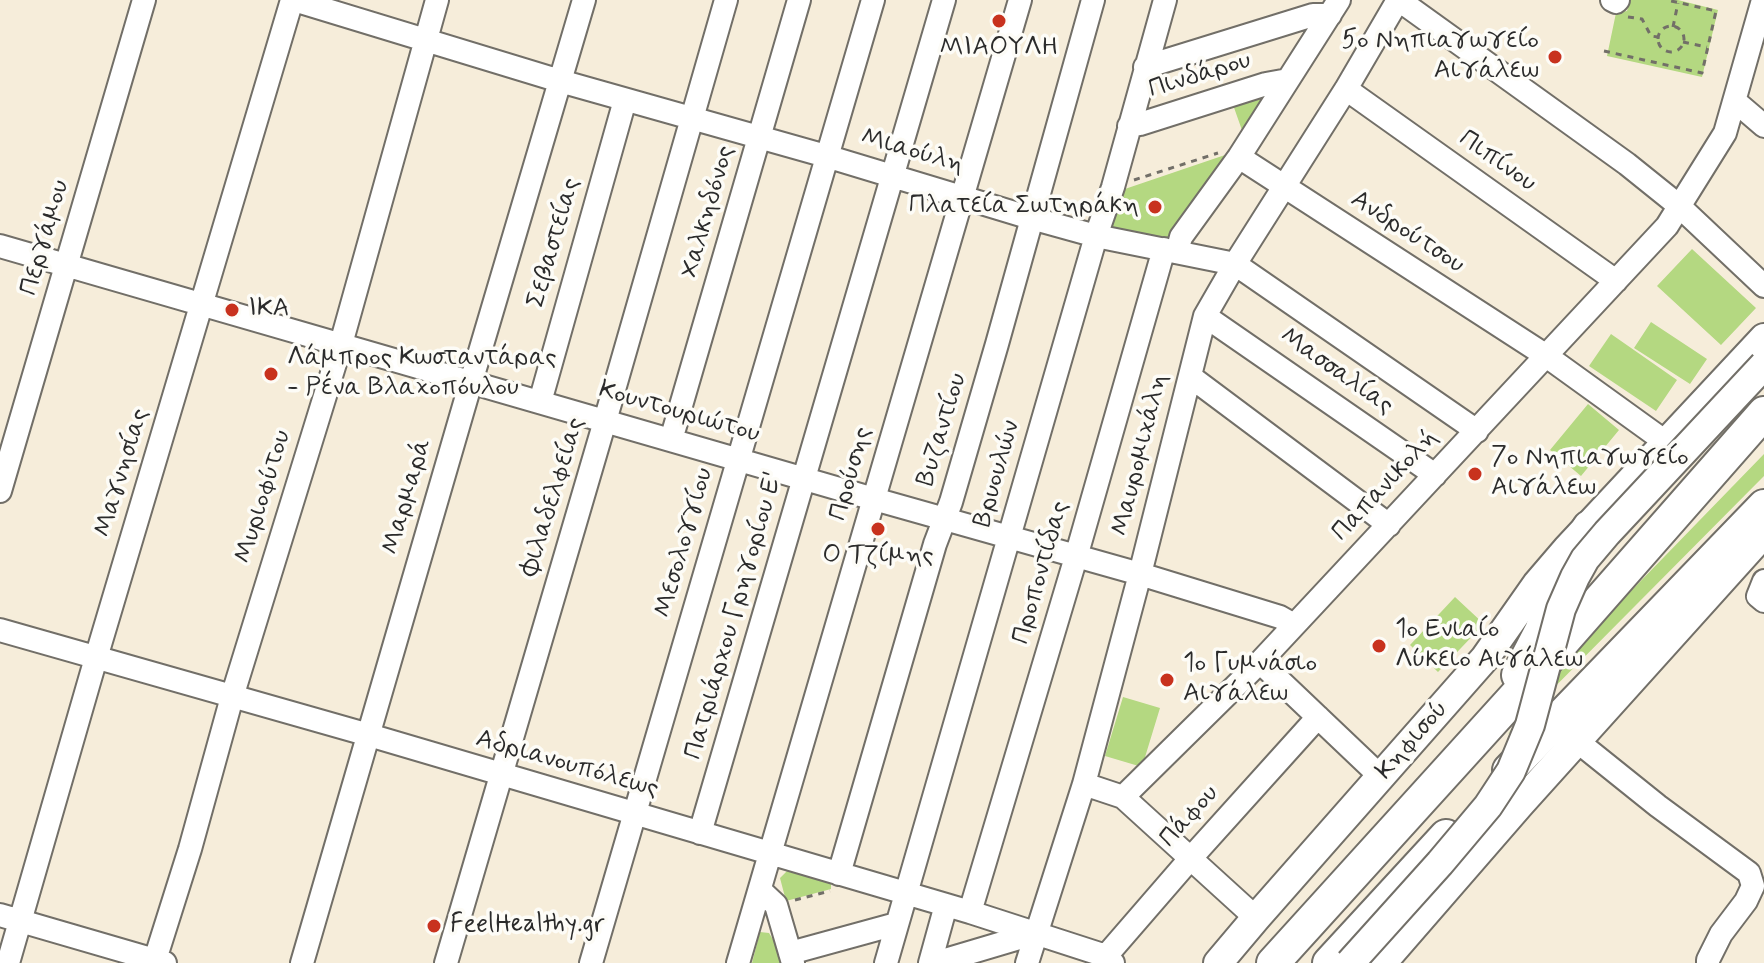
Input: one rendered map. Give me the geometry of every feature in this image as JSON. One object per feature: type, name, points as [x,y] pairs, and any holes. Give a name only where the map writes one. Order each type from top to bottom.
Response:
[{"type":"highway","points":[[1273,963],[1528,682],[1764,413]]},
{"type":"highway","points":[[1567,730],[1764,506]]},
{"type":"highway","points":[[1490,722],[1531,653],[1567,563],[1589,527]]},
{"type":"highway","points":[[1329,963],[1444,838],[1567,730],[1719,583]]},
{"type":"main road","name":"Κηφισού","points":[[1218,963],[1485,658],[1537,584],[1764,338]]},
{"type":"main road","points":[[1350,963],[1488,806],[1511,771],[1530,725],[1561,609],[1585,559],[1764,365]]},
{"type":"main road","points":[[1719,583],[1764,533]]},
{"type":"main road","points":[[1382,963],[1567,730]]},
{"type":"street","name":"Περγάμου","points":[[0,491],[144,0]]},
{"type":"street","name":"Μιαούλη","points":[[293,0],[1031,218],[1096,236],[1235,264],[1477,431]]},
{"type":"street","name":"Μαγνησίας","points":[[8,963],[10,918],[96,658],[293,0]]},
{"type":"street","name":"Μυριοφύτου","points":[[158,962],[232,697],[341,344],[437,0]]},
{"type":"street","name":"Μαρμαρά","points":[[302,963],[584,0]]},
{"type":"street","name":"Φιλαδελφείας","points":[[446,963],[726,0]]},
{"type":"street","name":"Χαλκηδόνος","points":[[671,440],[799,0]]},
{"type":"street","name":"Μεσολογγίου","points":[[591,963],[873,0]]},
{"type":"street","name":"Πατριάρχου Γρηγορίου Ε'","points":[[700,833],[944,0]]},
{"type":"street","name":"Προύσης","points":[[738,963],[768,897],[770,853],[1020,0]]},
{"type":"street","name":"Βυζαντίου","points":[[845,876],[935,544],[997,344],[1093,0]]},
{"type":"street","name":"Μαυρομιχάλη","points":[[1027,963],[1084,784],[1205,316],[1399,0]]},
{"type":"street","points":[[1399,0],[1627,164],[1678,205],[1764,286]]},
{"type":"street","name":"Παπανικολή","points":[[1123,797],[1260,662],[1667,226],[1725,133],[1763,0]]},
{"type":"street","name":"Βρυουλών","points":[[886,963],[1096,236],[1113,187],[1145,67],[1167,1]]},
{"type":"street","points":[[1145,67],[1334,8]]},
{"type":"street","name":"Προποντίδας","points":[[970,912],[1171,251],[1239,157],[1334,8]]},
{"type":"street","name":"Πινδάρου","points":[[1129,126],[1288,80]]},
{"type":"street","name":"Πιπίνου","points":[[1346,89],[1616,281]]},
{"type":"street","name":"Σεβαστείας","points":[[540,402],[625,100]]},
{"type":"street","points":[[1736,102],[1764,108]]},
{"type":"street","points":[[1736,102],[1764,126]]},
{"type":"street","name":"Ανδρούτσου","points":[[1239,157],[1545,355],[1667,443]]},
{"type":"street","name":"Κουντουριώτου","points":[[0,246],[1140,574],[1280,617],[1294,625]]},
{"type":"street","name":"Μασσαλίας","points":[[1205,316],[1435,475]]},
{"type":"street","points":[[1191,377],[1389,525]]},
{"type":"street","points":[[1764,581],[1758,596],[1764,601]]},
{"type":"street","name":"Αδριανουπόλεως","points":[[0,630],[970,912],[1110,959]]},
{"type":"street","points":[[1260,662],[1381,777]]},
{"type":"street","name":"Πάφου","points":[[1110,959],[1190,859],[1318,717]]},
{"type":"street","points":[[1567,730],[1658,806],[1749,873],[1753,886],[1746,901],[1721,934],[1708,963]]},
{"type":"street","points":[[1084,784],[1123,797],[1256,918]]},
{"type":"street","points":[[768,897],[792,958],[896,924]]},
{"type":"street","points":[[946,905],[932,963],[1036,933]]},
{"type":"street","points":[[10,918],[158,962]]},
{"type":"path","points":[[1604,51],[1702,73],[1716,11],[1667,0]]},
{"type":"path","points":[[1673,27],[1678,2]]},
{"type":"path","points":[[1617,5],[1642,19],[1651,36],[1658,37]]},
{"type":"path","points":[[1673,27],[1682,33],[1683,42],[1679,49],[1669,52],[1659,45],[1658,37],[1662,29],[1673,27]]},
{"type":"path","points":[[1683,42],[1707,47]]},
{"type":"path","points":[[1113,187],[1228,149],[1239,157]]},
{"type":"path","points":[[768,897],[838,888],[845,876]]},
{"type":"green space","points":[[1630,0],[1678,0],[1718,10],[1702,77],[1607,56],[1616,13],[1627,11]]},
{"type":"green space","points":[[1273,87],[1244,136],[1231,99]]},
{"type":"green space","name":"Πλατεία Σωτηράκη","points":[[1225,155],[1232,160],[1168,241],[1113,230],[1110,220],[1119,191]]},
{"type":"green space","points":[[1692,249],[1756,308],[1721,345],[1657,286]]},
{"type":"green space","points":[[1651,322],[1707,359],[1690,384],[1634,348]]},
{"type":"green space","points":[[1611,334],[1677,380],[1656,411],[1589,366]]},
{"type":"green space","points":[[1588,404],[1619,430],[1581,476],[1550,450]]},
{"type":"green space","points":[[1764,454],[1764,476],[1507,735],[1565,659]]},
{"type":"green space","points":[[1455,597],[1484,624],[1438,672],[1410,645]]},
{"type":"green space","points":[[1123,697],[1160,708],[1142,767],[1105,756]]},
{"type":"green space","points":[[787,871],[831,883],[831,889],[786,901],[780,878]]},
{"type":"green space","points":[[760,932],[769,933],[782,963],[752,963]]},
{"type":"place","name":"ΜΙΑΟΥΛΗ","points":[[999,21]]},
{"type":"place","name":"5ο Νηπιαγωγείο Αιγάλεω","points":[[1555,57]]},
{"type":"place","name":"Πλατεία Σωτηράκη","points":[[1155,207]]},
{"type":"place","name":"ΙΚΑ","points":[[232,310]]},
{"type":"place","name":"Λάμπρος Κωσταντάρας - Ρένα Βλαχοπόυλου","points":[[271,374]]},
{"type":"place","name":"7ο Νηπιαγωγείο Αιγάλεω","points":[[1475,474]]},
{"type":"place","name":"Ο Τζίμης","points":[[878,529]]},
{"type":"place","name":"1ο Ενιαίο Λύκειο Αιγάλεω","points":[[1379,646]]},
{"type":"place","name":"1ο Γυμνάσιο Αιγάλεω","points":[[1167,680]]},
{"type":"place","name":"FeelHealthy.gr","points":[[434,926]]}]
